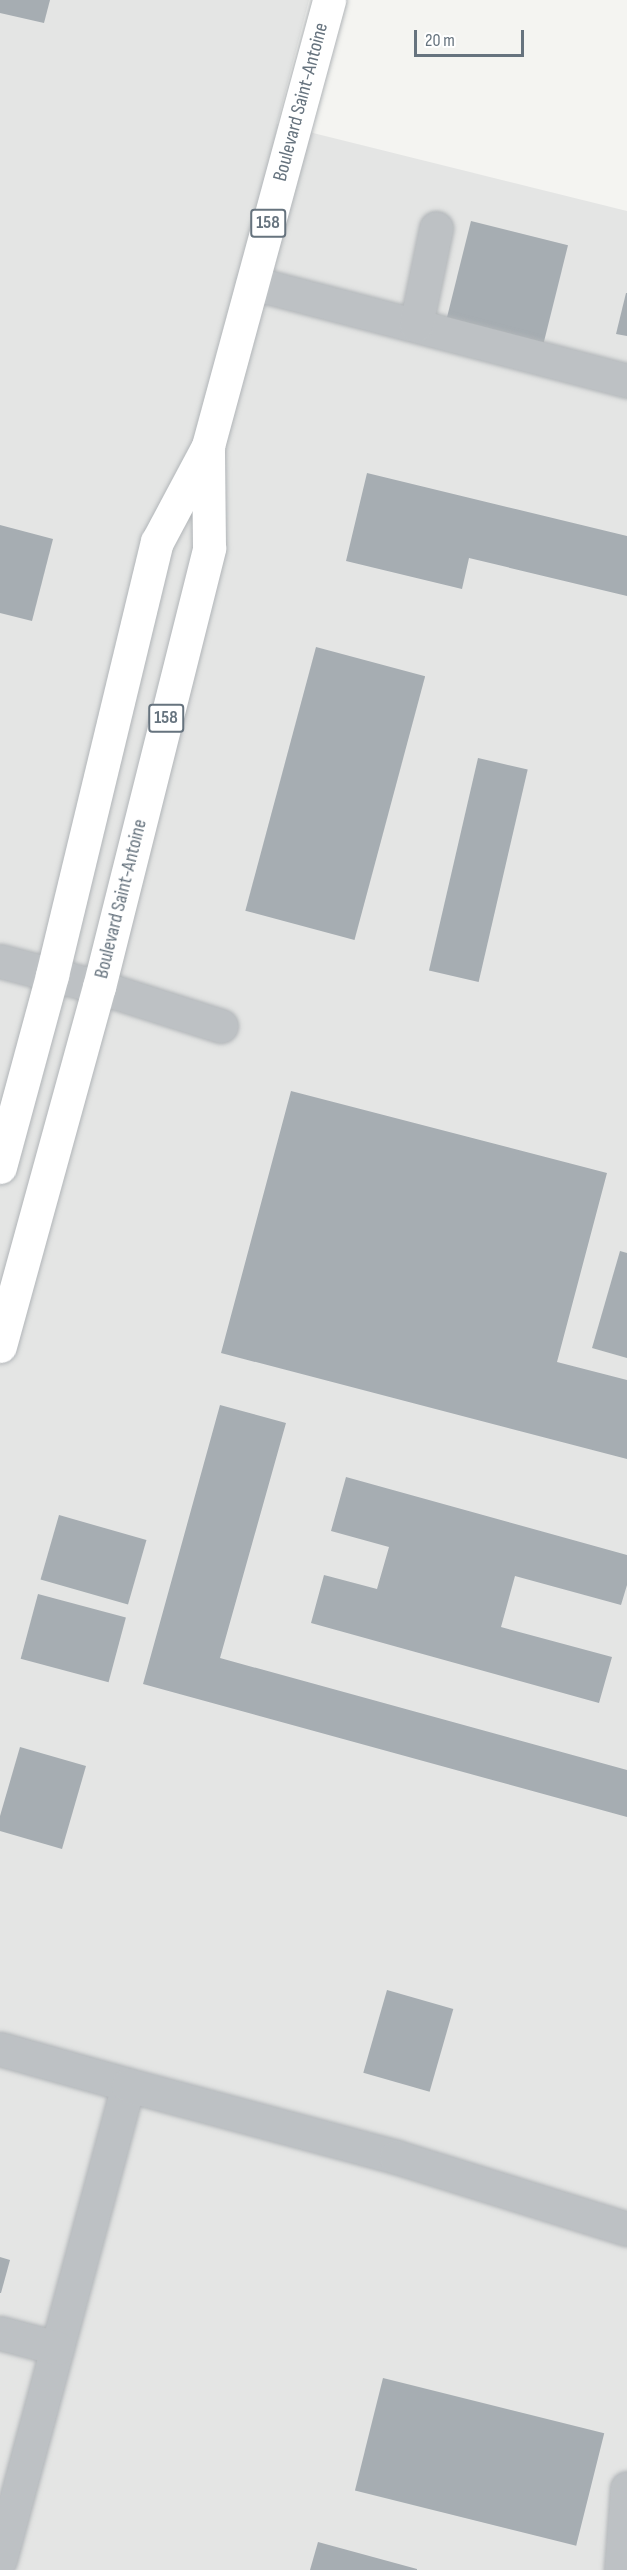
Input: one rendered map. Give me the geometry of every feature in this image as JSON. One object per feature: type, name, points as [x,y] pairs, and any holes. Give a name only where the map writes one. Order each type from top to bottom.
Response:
[{"type":"main road","name":"Boulevard Saint-Antoine","points":[[0,1167],[52,975],[158,543],[208,446],[329,0]]},
{"type":"main road","name":"Boulevard Saint-Antoine","points":[[0,1346],[99,987],[209,548],[208,446]]},
{"type":"street","points":[[416,325],[436,228]]},
{"type":"street","points":[[252,283],[627,381]]},
{"type":"street","points":[[0,961],[99,987],[221,1026]]},
{"type":"street","points":[[0,2049],[396,2157],[627,2229]]},
{"type":"street","points":[[0,2560],[128,2085]]},
{"type":"street","points":[[0,2333],[57,2348]]},
{"type":"street","points":[[621,2570],[627,2488]]},
{"type":"shaded area","points":[[0,0],[309,0],[277,124],[627,211],[627,2570],[0,2570]]},
{"type":"building","points":[[0,0],[50,0],[44,23],[0,13]]},
{"type":"building","points":[[471,221],[568,245],[544,343],[447,319]]},
{"type":"building","points":[[627,293],[627,336],[616,334]]},
{"type":"building","points":[[367,473],[627,536],[627,596],[469,558],[462,589],[346,561]]},
{"type":"building","points":[[0,525],[53,539],[32,621],[0,613]]},
{"type":"building","points":[[316,647],[425,676],[354,940],[245,911]]},
{"type":"building","points":[[478,758],[528,769],[479,982],[429,970]]},
{"type":"building","points":[[291,1091],[607,1173],[557,1362],[627,1380],[627,1459],[221,1353]]},
{"type":"building","points":[[620,1251],[627,1253],[627,1358],[592,1348]]},
{"type":"building","points":[[220,1405],[286,1423],[220,1658],[627,1770],[627,1817],[143,1684]]},
{"type":"building","points":[[346,1477],[627,1555],[627,1585],[621,1605],[515,1576],[501,1627],[612,1657],[599,1703],[311,1623],[324,1575],[377,1589],[389,1547],[331,1531]]},
{"type":"building","points":[[59,1515],[146,1540],[128,1604],[41,1579]]},
{"type":"building","points":[[38,1594],[126,1618],[109,1682],[21,1659]]},
{"type":"building","points":[[20,1747],[86,1766],[62,1849],[0,1831],[0,1816]]},
{"type":"building","points":[[387,1990],[453,2009],[430,2092],[363,2073]]},
{"type":"building","points":[[0,2257],[10,2260],[1,2293],[0,2293]]},
{"type":"building","points":[[383,2378],[604,2433],[576,2546],[355,2491]]},
{"type":"building","points":[[318,2542],[417,2569],[417,2570],[310,2570]]}]
